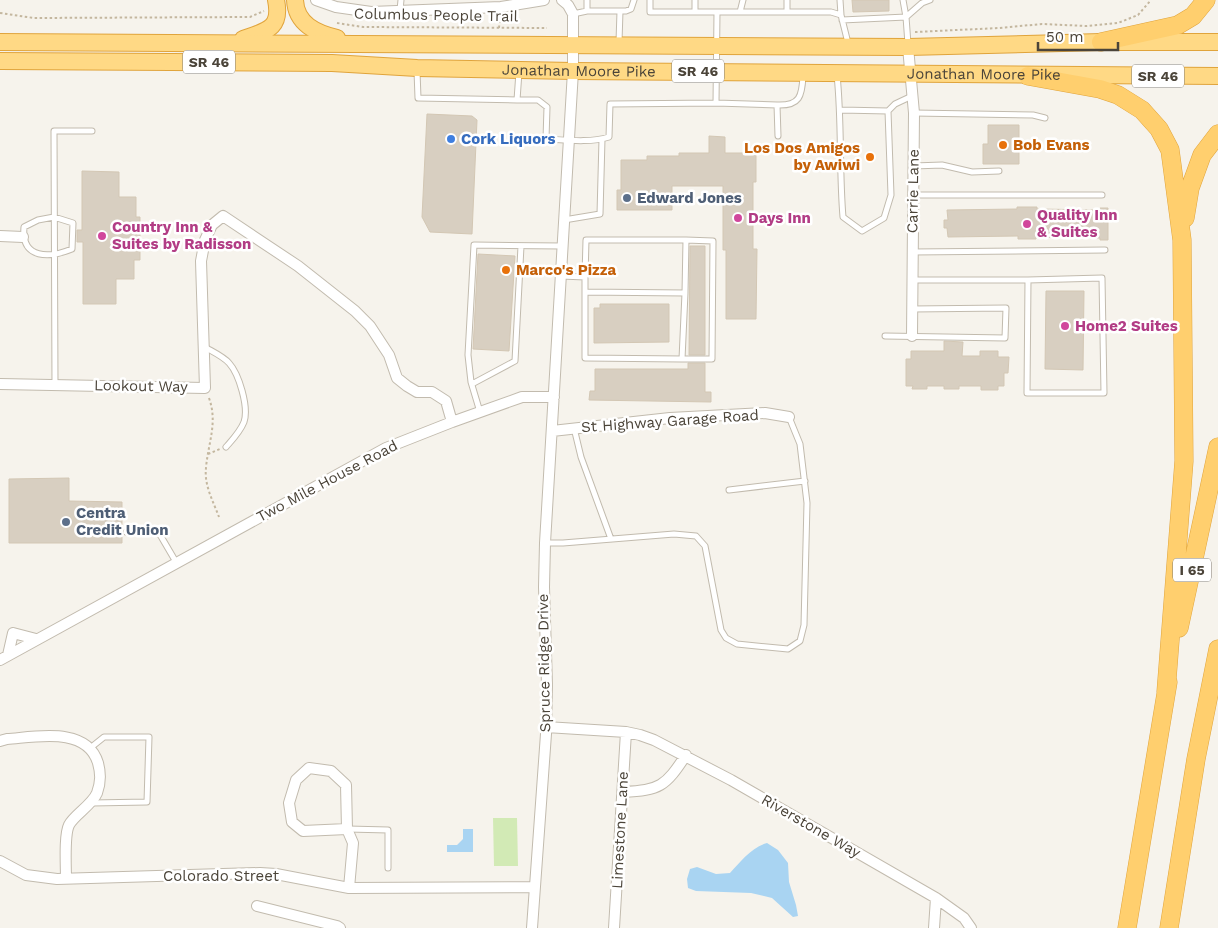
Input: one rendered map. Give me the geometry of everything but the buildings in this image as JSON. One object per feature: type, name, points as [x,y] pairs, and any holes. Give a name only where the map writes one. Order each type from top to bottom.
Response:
[{"type":"highway","points":[[295,0],[296,9],[308,26],[321,34],[359,43]]},
{"type":"highway","points":[[1101,42],[1178,25],[1192,16],[1206,0]]},
{"type":"highway","points":[[230,44],[266,31],[272,26],[277,19],[276,3]]},
{"type":"highway","name":"Jonathan Moore Pike","points":[[0,42],[849,46],[908,40],[1218,42]]},
{"type":"highway","name":"Jonathan Moore Pike","points":[[0,61],[332,63],[417,68],[573,71],[1218,76]]},
{"type":"highway","points":[[1028,76],[1100,89],[1118,95],[1142,110],[1159,129],[1170,150],[1182,240],[1184,461],[1166,692]]},
{"type":"highway","points":[[1182,240],[1190,188],[1202,155],[1218,134]]},
{"type":"highway","name":"I 65","points":[[1127,928],[1166,692],[1218,447]]},
{"type":"highway","points":[[1169,928],[1196,760],[1218,649]]},
{"type":"highway","points":[[1196,760],[1208,733],[1218,695]]},
{"type":"street","points":[[316,0],[336,6],[371,12],[401,5],[500,7],[514,2],[544,0]]},
{"type":"street","points":[[554,397],[573,71],[573,45],[569,5]]},
{"type":"street","name":"Carrie Lane","points":[[908,40],[914,113],[912,336]]},
{"type":"street","points":[[205,388],[201,261],[205,240],[212,225],[223,216],[298,266],[355,311],[370,326],[388,355],[397,378],[417,392],[432,392],[446,401],[452,422]]},
{"type":"street","points":[[0,236],[23,237]]},
{"type":"street","name":"Lookout Way","points":[[0,384],[205,388]]},
{"type":"street","name":"Two Mile House Road","points":[[4,658],[386,448],[522,397],[554,397]]},
{"type":"street","name":"Spruce Ridge Drive","points":[[532,928],[546,726],[545,543],[554,397]]},
{"type":"street","name":"St Highway Garage Road","points":[[552,431],[670,418],[765,413],[789,417]]},
{"type":"street","points":[[4,658],[13,633],[36,639]]},
{"type":"street","name":"Riverstone Way","points":[[546,726],[626,732],[654,740],[686,755],[936,898],[964,918],[971,928]]},
{"type":"street","name":"Limestone Lane","points":[[614,928],[626,732]]},
{"type":"street","points":[[0,741],[51,735],[82,741],[96,756],[102,775],[96,794],[69,825],[66,845],[66,879]]},
{"type":"street","points":[[623,792],[648,791],[660,786],[672,776],[686,755]]},
{"type":"street","points":[[347,829],[303,831],[292,822],[289,803],[296,780],[309,768],[331,770],[346,785],[347,829],[353,843],[349,888]]},
{"type":"street","name":"Colorado Street","points":[[0,861],[26,875],[66,879],[260,873],[349,888],[535,887]]},
{"type":"street","points":[[934,928],[936,898]]},
{"type":"street","points":[[257,906],[340,928]]},
{"type":"lane","points":[[587,0],[587,11]]},
{"type":"lane","points":[[569,5],[587,11],[620,12],[631,9],[634,0]]},
{"type":"lane","points":[[650,0],[650,12],[831,12],[841,18],[906,17],[922,3],[930,0]]},
{"type":"lane","points":[[695,0],[696,12]]},
{"type":"lane","points":[[740,12],[743,0]]},
{"type":"lane","points":[[787,0],[787,12]]},
{"type":"lane","points":[[840,0],[841,18],[849,46]]},
{"type":"lane","points":[[903,0],[908,40]]},
{"type":"lane","points":[[619,45],[620,12]]},
{"type":"lane","points":[[716,103],[717,12]]},
{"type":"lane","points":[[417,68],[418,98],[538,100],[547,107],[546,139],[569,140],[609,137],[610,104],[716,103],[789,105],[798,101],[802,91],[803,72]]},
{"type":"lane","points":[[517,100],[519,70]]},
{"type":"lane","points":[[837,72],[841,110],[839,142],[843,217],[862,231],[884,218],[891,195],[888,111]]},
{"type":"lane","points":[[841,110],[888,111],[895,104],[912,96]]},
{"type":"lane","points":[[777,105],[778,136]]},
{"type":"lane","points":[[914,113],[1033,115],[1045,118]]},
{"type":"lane","points":[[56,385],[54,131],[92,131]]},
{"type":"lane","points":[[564,220],[600,214],[602,139]]},
{"type":"lane","points":[[914,166],[942,165],[972,172],[999,171]]},
{"type":"lane","points":[[913,196],[1102,195]]},
{"type":"lane","points":[[54,217],[73,223],[72,249],[55,256],[36,253],[27,248],[23,237],[24,227],[38,220],[54,217]]},
{"type":"lane","points":[[586,240],[713,241],[712,359],[585,358],[585,277],[586,240]]},
{"type":"lane","points":[[682,359],[686,240]]},
{"type":"lane","points":[[480,412],[472,384],[468,355],[474,245],[562,246]]},
{"type":"lane","points":[[472,384],[515,361],[521,246]]},
{"type":"lane","points":[[913,252],[1105,250]]},
{"type":"lane","points":[[560,276],[585,277]]},
{"type":"lane","points":[[913,280],[1102,278],[1104,393],[1027,393],[1028,280]]},
{"type":"lane","points":[[585,292],[685,293]]},
{"type":"lane","points":[[885,336],[1005,338],[1006,308],[912,309]]},
{"type":"lane","points":[[203,346],[229,362],[237,377],[243,397],[245,420],[237,436],[226,447]]},
{"type":"lane","points":[[545,543],[674,534],[696,536],[705,546],[721,630],[726,638],[737,644],[788,649],[800,641],[804,625],[808,539],[807,503],[800,444],[789,417]]},
{"type":"lane","points":[[574,428],[581,457],[611,539]]},
{"type":"lane","points":[[728,490],[805,480]]},
{"type":"lane","points":[[126,532],[159,533],[176,562]]},
{"type":"lane","points":[[89,749],[104,737],[149,737],[147,802],[89,803]]},
{"type":"lane","points":[[347,829],[388,830],[388,868]]},
{"type":"path","points":[[908,40],[1042,24],[1086,26],[1118,23],[1138,15],[1151,0]]},
{"type":"path","points":[[0,13],[34,18],[250,17],[276,3]]},
{"type":"path","name":"Columbus People Trail","points":[[332,22],[363,27],[547,28]]},
{"type":"path","points":[[205,388],[210,400],[214,420],[206,468],[206,483],[219,517]]},
{"type":"path","points":[[208,454],[226,447]]},
{"type":"green space","points":[[493,818],[517,818],[518,866],[494,866]]},
{"type":"water","points":[[463,829],[473,829],[473,852],[447,852],[447,845],[457,845],[463,839]]},
{"type":"water","points":[[767,843],[778,850],[788,863],[789,882],[798,916],[793,917],[772,898],[751,893],[696,891],[688,888],[687,879],[690,869],[697,867],[716,874],[730,873],[751,851]]},
{"type":"place","name":"Cork Liquors","points":[[451,139]]},
{"type":"place","name":"Bob Evans","points":[[1003,145]]},
{"type":"place","name":"Los Dos Amigos by Awiwi","points":[[870,157]]},
{"type":"place","name":"Edward Jones","points":[[627,198]]},
{"type":"place","name":"Days Inn","points":[[738,218]]},
{"type":"place","name":"Quality Inn & Suites","points":[[1027,224]]},
{"type":"place","name":"Country Inn & Suites by Radisson","points":[[102,236]]},
{"type":"place","name":"Marco's Pizza","points":[[506,270]]},
{"type":"place","name":"Home2 Suites","points":[[1065,326]]},
{"type":"place","name":"Centra Credit Union","points":[[66,522]]}]
